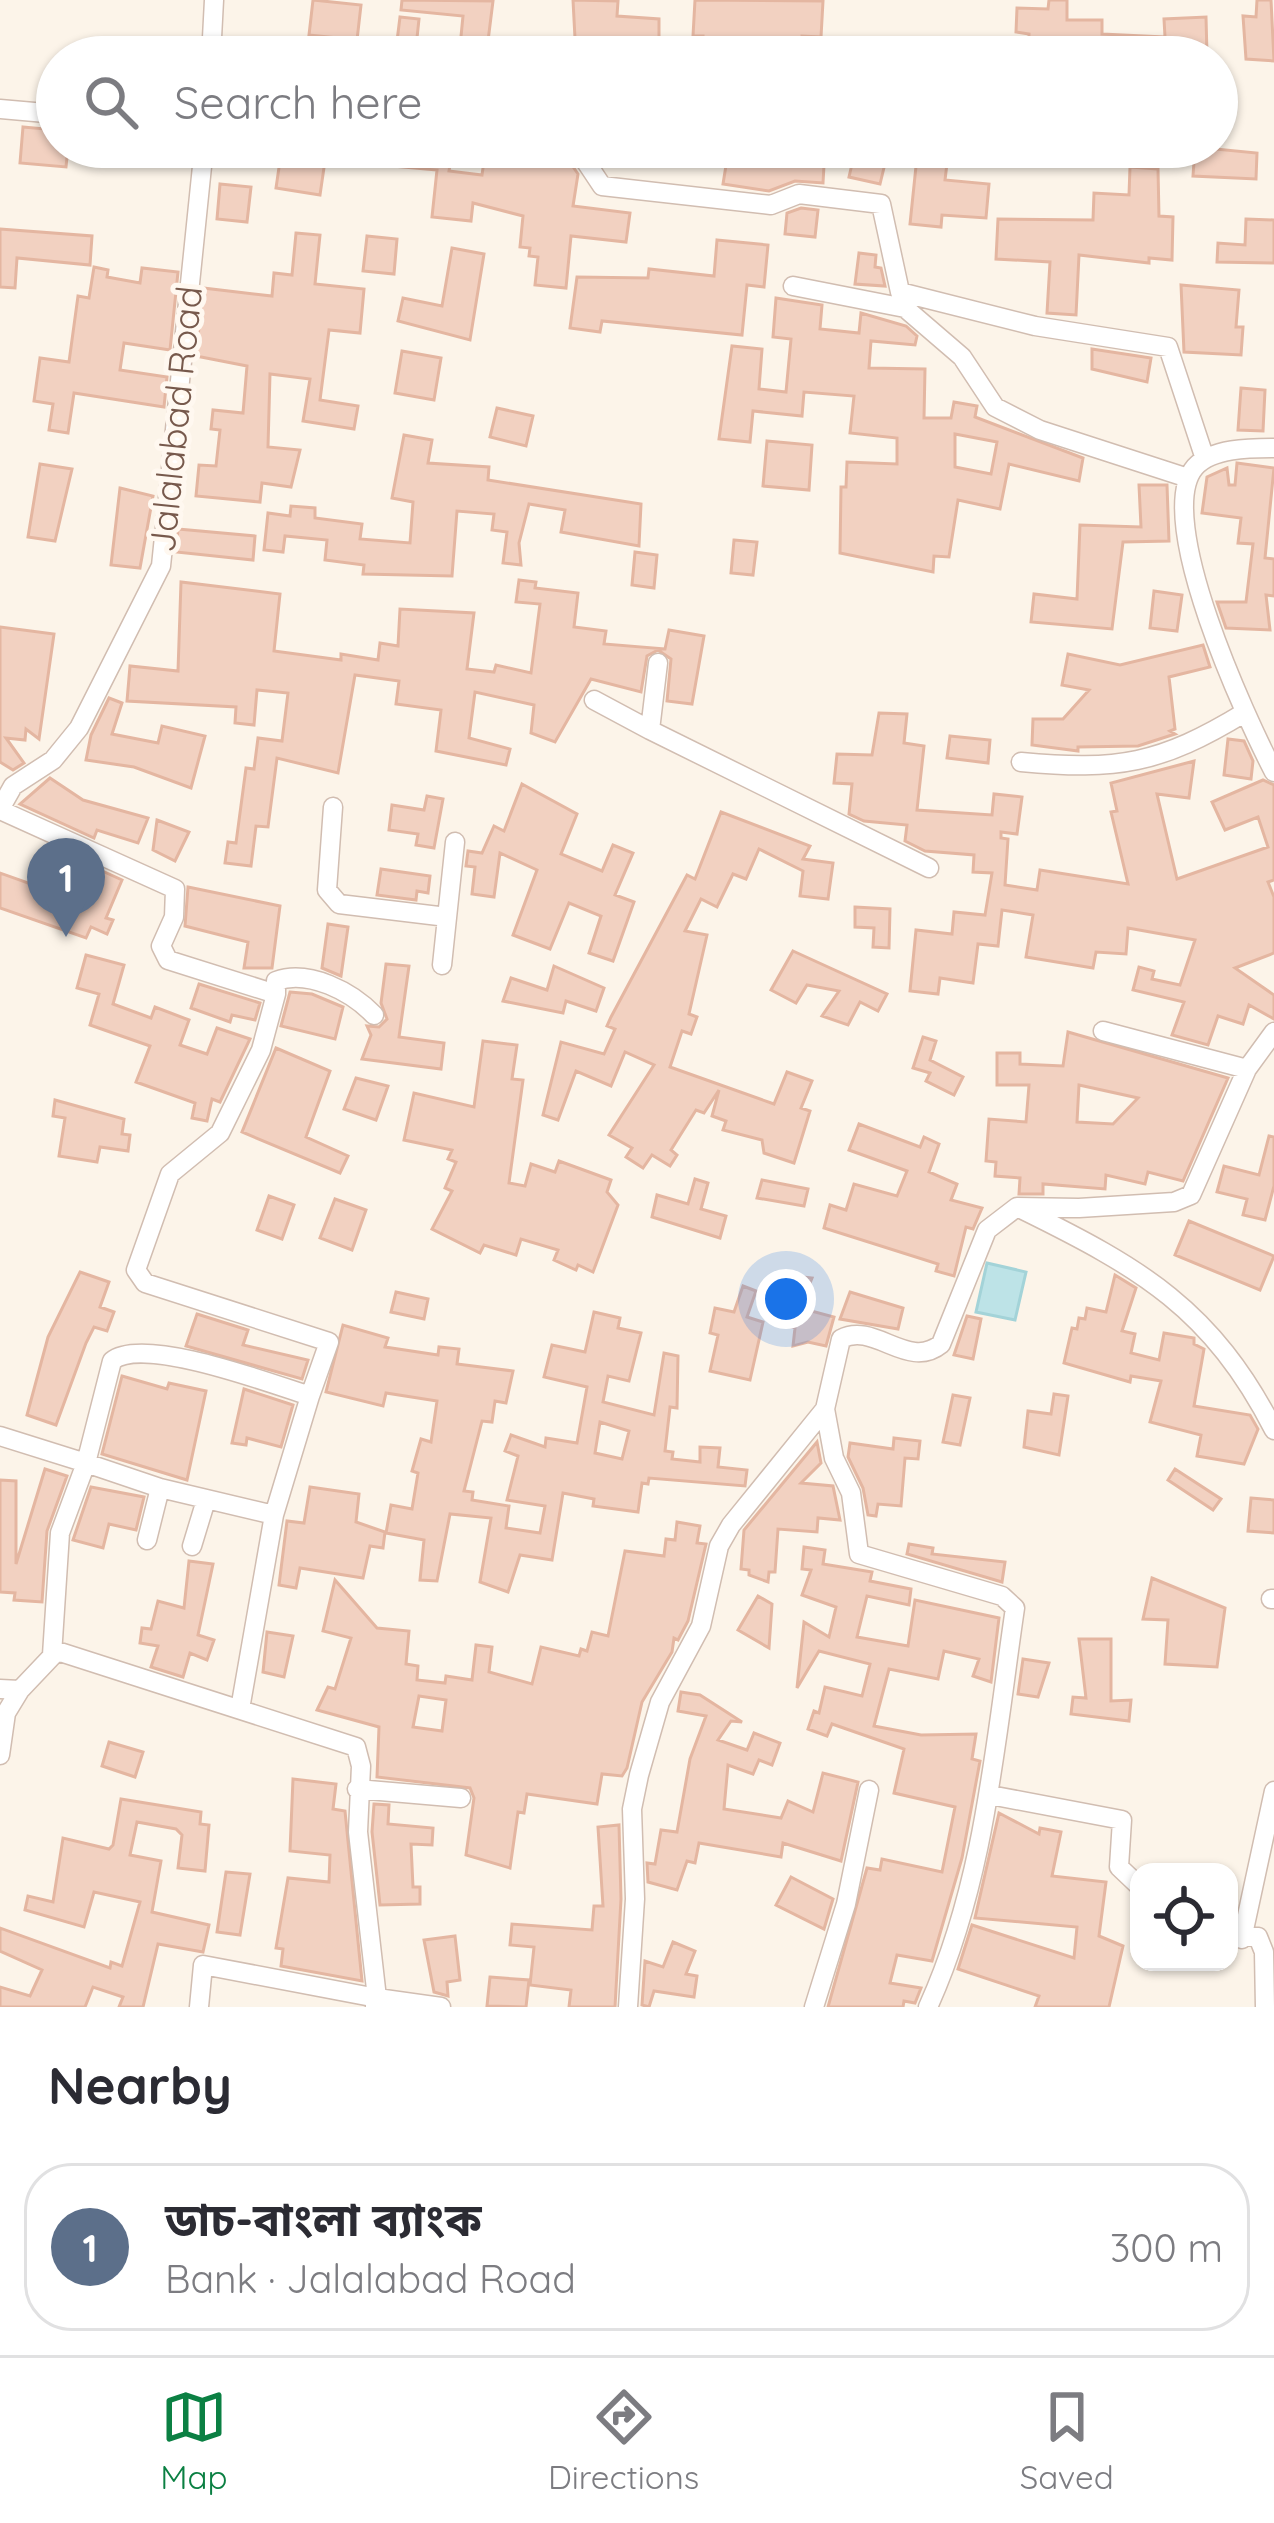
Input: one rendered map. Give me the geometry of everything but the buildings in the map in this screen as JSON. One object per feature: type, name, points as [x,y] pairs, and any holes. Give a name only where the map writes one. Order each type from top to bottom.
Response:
[{"type":"street","points":[[213,36],[214,0]]},
{"type":"street","points":[[0,109],[36,112]]},
{"type":"street","name":"Jalalabad Road","points":[[7,781],[53,760],[79,728],[160,566],[202,168]]},
{"type":"street","points":[[590,168],[602,186],[769,205],[799,194],[881,204],[903,300],[962,357],[995,407],[1040,430],[1188,478]]},
{"type":"street","points":[[793,286],[903,300],[950,300],[1035,326],[1168,346],[1205,459]]},
{"type":"street","points":[[1274,448],[1205,459],[1188,478],[1186,529],[1201,599],[1244,712],[1274,772]]},
{"type":"street","points":[[650,730],[658,663]]},
{"type":"street","points":[[594,700],[929,868]]},
{"type":"street","points":[[1021,762],[1096,769],[1156,757],[1188,747],[1244,712]]},
{"type":"street","points":[[7,781],[0,810],[175,889],[174,917],[161,946],[167,960],[276,994]]},
{"type":"street","points":[[333,807],[326,890],[339,904],[447,917]]},
{"type":"street","points":[[442,964],[455,842]]},
{"type":"street","points":[[240,1708],[274,1515],[329,1342],[145,1283],[136,1270],[170,1174],[220,1132],[261,1050],[276,981],[291,978],[348,991],[374,1016]]},
{"type":"street","points":[[1103,1031],[1247,1069]]},
{"type":"street","points":[[928,2007],[953,1946],[990,1795],[1015,1608],[1002,1596],[859,1554],[851,1493],[835,1458],[825,1409],[841,1339],[848,1334],[914,1353],[930,1352],[941,1344],[987,1229],[1017,1207],[1102,1207],[1191,1196],[1247,1069],[1274,1032]]},
{"type":"street","points":[[1017,1207],[1105,1250],[1194,1312],[1249,1381],[1274,1430]]},
{"type":"street","points":[[52,1655],[60,1533],[86,1463],[112,1361],[133,1351],[229,1370],[310,1396]]},
{"type":"street","points":[[628,2007],[635,1900],[632,1809],[660,1702],[701,1626],[719,1546],[730,1525],[825,1409]]},
{"type":"street","points":[[0,1436],[160,1489],[274,1515]]},
{"type":"street","points":[[147,1540],[160,1489]]},
{"type":"street","points":[[192,1546],[206,1500]]},
{"type":"street","points":[[0,1755],[10,1689],[57,1651],[356,1748],[376,2002]]},
{"type":"street","points":[[357,1789],[460,1798]]},
{"type":"street","points":[[814,2007],[846,1904],[869,1790]]},
{"type":"street","points":[[1264,2007],[1264,1952],[1251,1937],[1274,1791]]},
{"type":"street","points":[[990,1795],[1123,1820],[1119,1867],[1130,1877]]},
{"type":"street","points":[[200,2007],[203,1965],[376,2002],[441,2007]]},
{"type":"water","points":[[987,1263],[1026,1272],[1015,1320],[976,1312]]},
{"type":"place","name":"ডাচ-বাংলা ব্যাংক","points":[[66,937]]}]
